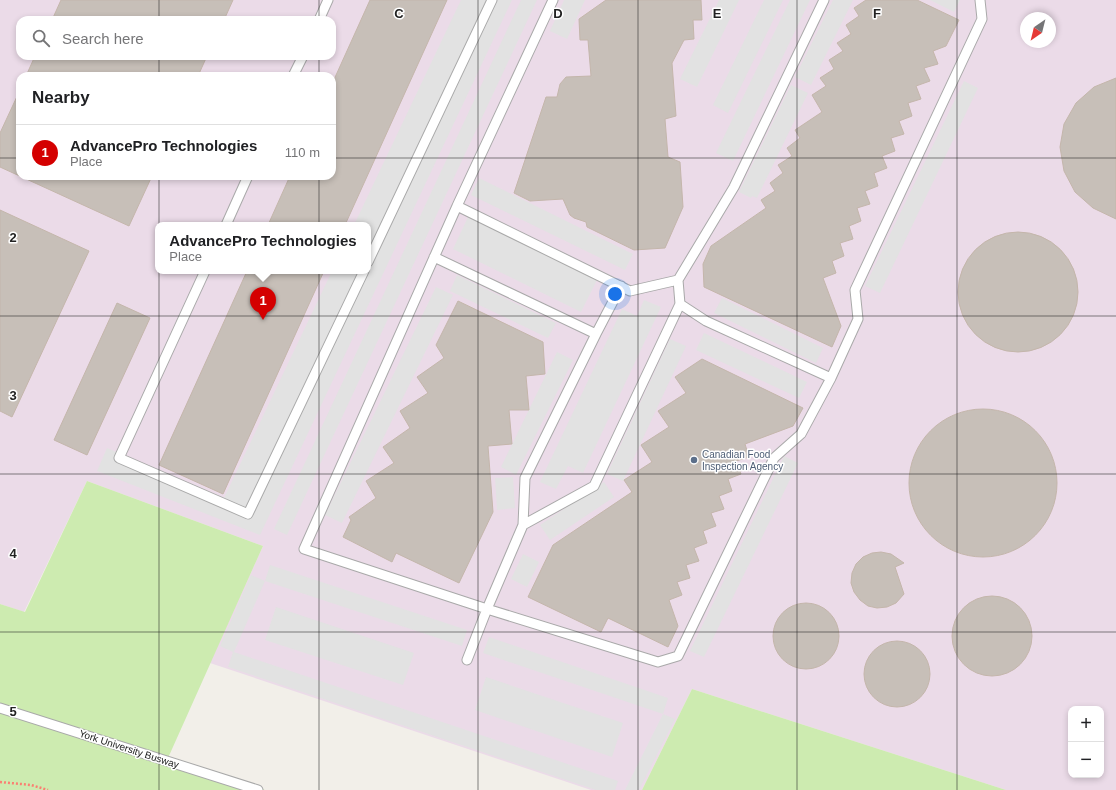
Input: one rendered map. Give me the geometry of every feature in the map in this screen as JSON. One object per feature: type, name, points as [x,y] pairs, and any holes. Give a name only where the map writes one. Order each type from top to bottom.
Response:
[{"type":"lane","points":[[321,16],[328,0]]},
{"type":"lane","points":[[371,256],[492,0]]},
{"type":"lane","points":[[553,0],[457,206],[304,549],[487,609],[658,662],[678,656],[774,458],[801,434],[831,378],[858,319],[855,290],[982,19],[980,0]]},
{"type":"lane","points":[[523,525],[594,486],[680,304],[678,280],[734,187],[824,0]]},
{"type":"lane","points":[[295,72],[300,60]]},
{"type":"lane","points":[[227,222],[246,180]]},
{"type":"lane","points":[[457,206],[630,291],[678,280]]},
{"type":"lane","points":[[434,257],[596,334]]},
{"type":"lane","points":[[204,274],[120,458],[248,514],[363,274]]},
{"type":"lane","points":[[467,660],[523,525],[525,478],[621,286]]},
{"type":"lane","points":[[680,304],[706,321],[831,378]]},
{"type":"lane","name":"York University Busway","points":[[0,708],[258,790]]},
{"type":"path","points":[[0,782],[31,785],[48,790]]},
{"type":"shaded area","points":[[0,0],[1116,0],[1116,790],[1006,790],[692,689],[642,790],[591,790],[210,663],[263,546],[87,481],[24,612],[0,604]]},
{"type":"shaded area","points":[[461,0],[512,0],[260,535],[97,471],[107,448],[224,498],[331,274],[371,274],[371,222],[355,222]]},
{"type":"shaded area","points":[[521,0],[537,0],[287,535],[274,529]]},
{"type":"shaded area","points":[[564,0],[585,0],[567,39],[550,31]]},
{"type":"shaded area","points":[[719,0],[739,0],[697,87],[680,79]]},
{"type":"shaded area","points":[[764,0],[783,0],[728,113],[713,105]]},
{"type":"shaded area","points":[[790,0],[810,0],[733,161],[716,153]]},
{"type":"shaded area","points":[[833,0],[853,0],[811,85],[795,77]]},
{"type":"shaded area","points":[[930,0],[960,0],[954,12]]},
{"type":"shaded area","points":[[964,81],[978,88],[880,293],[865,286]]},
{"type":"shaded area","points":[[791,85],[808,93],[757,198],[752,196],[751,198],[739,192]]},
{"type":"shaded area","points":[[479,178],[633,254],[625,270],[471,195]]},
{"type":"shaded area","points":[[468,217],[597,280],[581,312],[453,249]]},
{"type":"shaded area","points":[[457,275],[556,323],[548,338],[450,291]]},
{"type":"shaded area","points":[[436,287],[453,295],[342,523],[325,515]]},
{"type":"shaded area","points":[[722,298],[823,348],[816,363],[714,313]]},
{"type":"shaded area","points":[[644,300],[661,307],[583,473],[568,466],[556,489],[540,482],[622,309],[637,316]]},
{"type":"shaded area","points":[[704,333],[807,382],[799,398],[696,350]]},
{"type":"shaded area","points":[[670,339],[686,346],[623,481],[607,474]]},
{"type":"shaded area","points":[[557,352],[573,360],[516,475],[501,467]]},
{"type":"shaded area","points":[[784,456],[798,463],[704,657],[690,651]]},
{"type":"shaded area","points":[[513,477],[515,508],[497,510],[495,478]]},
{"type":"shaded area","points":[[604,482],[614,497],[550,540],[540,525]]},
{"type":"shaded area","points":[[523,554],[539,562],[527,587],[511,579]]},
{"type":"shaded area","points":[[270,565],[467,630],[462,646],[265,581]]},
{"type":"shaded area","points":[[251,575],[265,581],[234,652],[618,781],[615,790],[596,790],[228,667],[233,652],[220,646]]},
{"type":"shaded area","points":[[276,607],[414,653],[403,685],[265,640]]},
{"type":"shaded area","points":[[489,637],[668,698],[663,714],[483,653]]},
{"type":"shaded area","points":[[486,677],[623,723],[612,757],[475,710]]},
{"type":"shaded area","points":[[663,714],[675,719],[639,790],[625,790]]},
{"type":"green space","points":[[87,481],[263,546],[168,758],[265,790],[0,790],[0,604],[25,612]]},
{"type":"green space","points":[[692,689],[1006,790],[642,790]]},
{"type":"building","points":[[61,0],[233,0],[226,16],[54,16]]},
{"type":"building","points":[[370,0],[447,0],[346,222],[269,222],[288,180],[336,180],[336,75]]},
{"type":"building","points":[[606,0],[701,0],[702,20],[693,20],[694,39],[684,40],[672,63],[676,116],[665,119],[668,157],[680,162],[683,207],[665,248],[634,250],[587,227],[586,222],[574,218],[570,215],[563,199],[530,201],[514,193],[546,97],[557,97],[560,84],[566,77],[591,76],[588,40],[580,40],[579,19]]},
{"type":"building","points":[[866,0],[917,0],[959,20],[946,46],[933,51],[938,64],[924,68],[930,81],[916,86],[921,99],[908,103],[912,116],[899,121],[904,134],[891,138],[895,151],[882,156],[887,168],[874,173],[878,186],[865,191],[870,204],[857,208],[861,221],[849,226],[853,239],[840,243],[844,256],[832,261],[836,273],[823,278],[841,326],[832,347],[704,287],[703,264],[711,246],[766,208],[761,200],[775,191],[770,183],[783,173],[778,165],[792,156],[787,148],[800,138],[795,130],[822,112],[812,95],[826,86],[820,78],[834,69],[829,60],[843,51],[837,43],[851,34],[846,25],[859,16],[854,8]]},
{"type":"building","points":[[33,60],[205,60],[200,72],[28,72]]},
{"type":"building","points":[[1116,78],[1116,219],[1093,208],[1075,192],[1064,171],[1060,147],[1064,124],[1076,103],[1094,87]]},
{"type":"building","points":[[16,99],[16,174],[0,167],[0,133]]},
{"type":"building","points":[[28,180],[150,180],[129,226]]},
{"type":"building","points":[[0,210],[89,251],[12,417],[0,411]]},
{"type":"building","points":[[1018,232],[1041,236],[1061,249],[1074,269],[1078,292],[1074,315],[1061,335],[1041,348],[1018,352],[995,348],[975,335],[962,315],[958,292],[962,269],[975,249],[995,236]]},
{"type":"building","points":[[246,274],[323,274],[223,494],[159,465]]},
{"type":"building","points":[[458,301],[543,342],[545,374],[526,376],[529,410],[509,410],[512,444],[488,446],[493,512],[459,583],[396,553],[392,562],[343,537],[351,520],[349,517],[376,498],[366,481],[394,463],[383,447],[410,428],[400,411],[428,393],[417,377],[444,358],[436,345]]},
{"type":"building","points":[[117,303],[150,318],[87,455],[54,440]]},
{"type":"building","points":[[702,359],[803,408],[793,426],[745,444],[749,457],[736,461],[741,474],[728,479],[732,491],[719,496],[724,509],[711,513],[716,526],[703,531],[707,543],[694,548],[699,561],[686,565],[690,578],[677,582],[682,595],[669,600],[678,626],[668,647],[608,618],[601,632],[528,597],[553,545],[632,492],[624,480],[652,462],[641,445],[669,427],[658,411],[686,393],[675,377]]},
{"type":"building","points":[[983,409],[997,411],[1018,418],[1030,426],[1040,436],[1051,455],[1057,483],[1055,497],[1048,518],[1040,530],[1030,540],[1011,551],[983,557],[969,555],[948,548],[936,540],[926,530],[915,511],[909,483],[911,469],[918,448],[926,436],[936,426],[955,415]]},
{"type":"building","points":[[881,552],[891,554],[904,563],[895,567],[904,594],[896,603],[887,607],[877,608],[868,606],[860,600],[854,592],[851,583],[852,573],[856,564],[863,557],[872,553]]},
{"type":"building","points":[[992,596],[1007,599],[1020,608],[1029,621],[1032,636],[1029,651],[1020,664],[1007,673],[992,676],[977,673],[964,664],[955,651],[952,636],[955,621],[964,608],[977,599]]},
{"type":"building","points":[[806,603],[819,606],[829,613],[836,623],[839,636],[836,649],[829,659],[819,666],[806,669],[793,666],[783,659],[776,649],[773,636],[776,623],[783,613],[793,606]]},
{"type":"building","points":[[897,641],[910,644],[920,651],[927,661],[930,674],[927,687],[920,697],[910,704],[897,707],[884,704],[874,697],[867,687],[864,674],[867,661],[874,651],[884,644]]},
{"type":"place","name":"AdvancePro Technologies","points":[[263,320]]},
{"type":"place","name":"Canadian Food Inspection Agency","points":[[694,460]]}]
